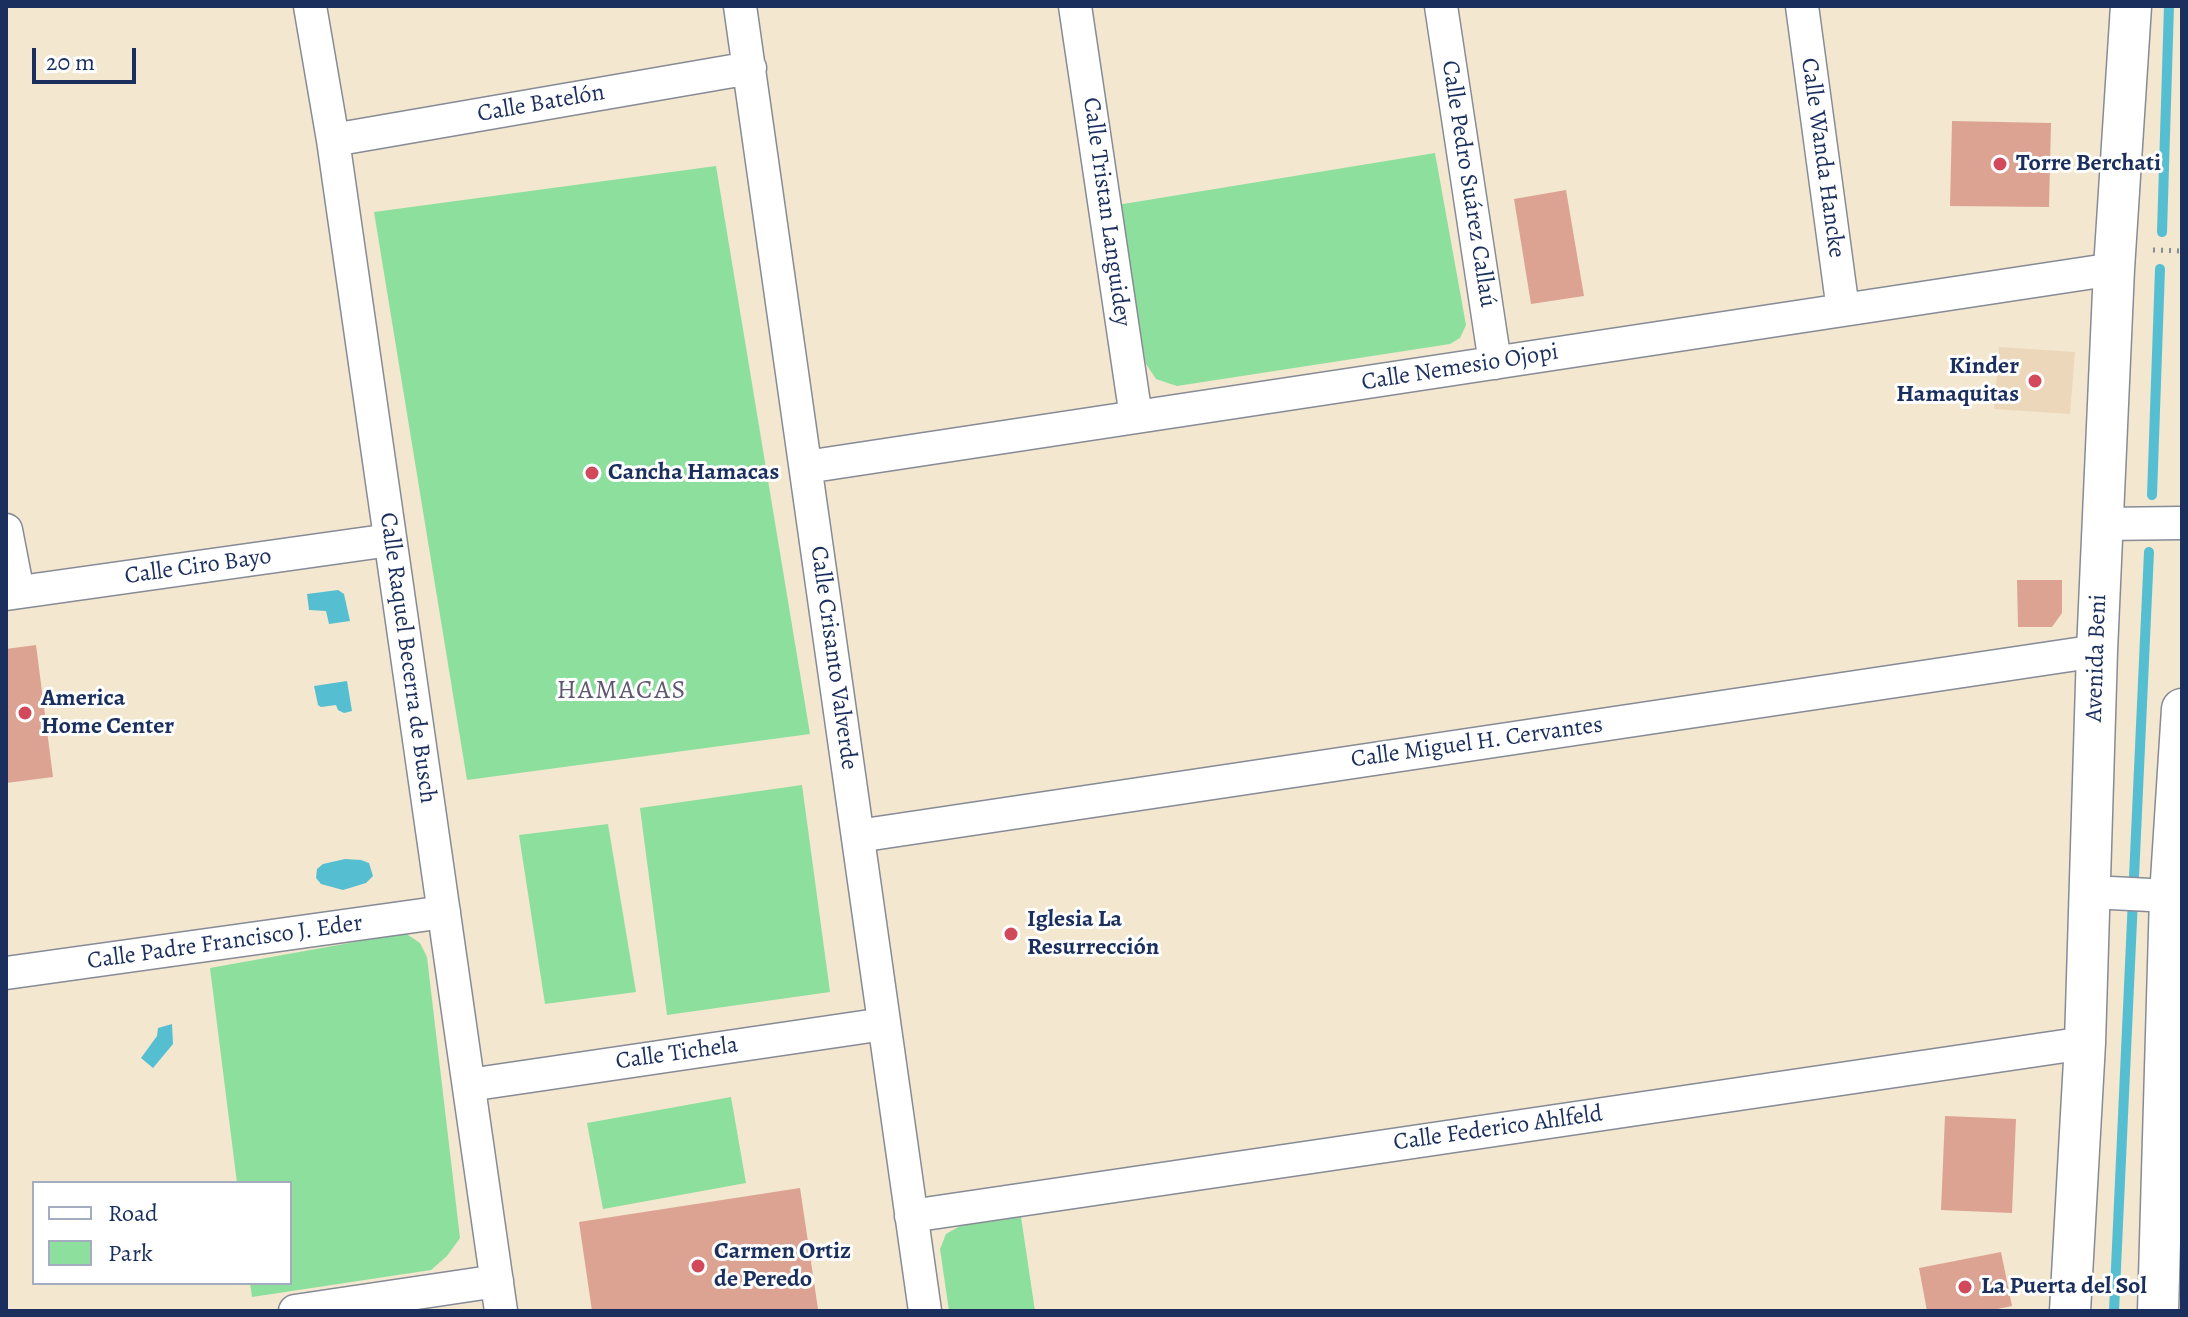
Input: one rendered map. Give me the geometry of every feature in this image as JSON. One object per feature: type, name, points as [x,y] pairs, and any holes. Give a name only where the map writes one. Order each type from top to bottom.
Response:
[{"type":"street","name":"Calle Raquel Becerra de Busch","points":[[310,6],[333,140],[499,1296]]},
{"type":"street","name":"Calle Crisanto Valverde","points":[[740,6],[925,1311]]},
{"type":"street","name":"Calle Tristan Languidey","points":[[1075,6],[1136,417]]},
{"type":"street","name":"Calle Pedro Suárez Callaú","points":[[1441,6],[1495,363]]},
{"type":"street","name":"Calle Wanda Hancke","points":[[1802,6],[1843,310]]},
{"type":"street","name":"Avenida Beni","points":[[2070,1311],[2085,1043],[2104,892],[2097,651],[2114,269],[2131,6]]},
{"type":"street","name":"Calle Batelón","points":[[333,140],[750,68]]},
{"type":"street","name":"Calle Nemesio Ojopi","points":[[806,467],[2114,269]]},
{"type":"street","points":[[2103,524],[2182,523]]},
{"type":"street","points":[[6,530],[12,593]]},
{"type":"street","name":"Calle Ciro Bayo","points":[[12,593],[390,540]]},
{"type":"street","name":"Calle Miguel H. Cervantes","points":[[858,836],[2097,651]]},
{"type":"street","points":[[2166,1296],[2168,895],[2182,709]]},
{"type":"street","points":[[2104,892],[2168,895]]},
{"type":"street","name":"Calle Padre Francisco J. Eder","points":[[6,973],[444,912]]},
{"type":"street","name":"Calle Tichela","points":[[469,1085],[884,1024]]},
{"type":"street","name":"Calle Federico Ahlfeld","points":[[911,1216],[2085,1043]]},
{"type":"street","points":[[295,1311],[499,1296]]},
{"type":"shaded area","name":"Kinder Hamaquitas","points":[[1999,347],[2075,352],[2070,414],[1994,409]]},
{"type":"green space","points":[[1435,153],[1466,325],[1460,338],[1450,344],[1177,386],[1156,379],[1146,364],[1117,205]]},
{"type":"green space","name":"Cancha Hamacas","points":[[716,166],[810,734],[467,780],[374,212]]},
{"type":"green space","points":[[802,785],[830,992],[667,1015],[640,808]]},
{"type":"green space","points":[[608,824],[636,992],[545,1004],[519,835]]},
{"type":"green space","points":[[405,933],[420,943],[427,957],[460,1238],[447,1256],[431,1270],[252,1297],[250,1285],[292,1285],[292,1181],[237,1181],[210,968]]},
{"type":"green space","points":[[731,1097],[746,1183],[603,1209],[587,1123]]},
{"type":"green space","points":[[1021,1217],[1035,1311],[949,1311],[940,1249],[946,1234],[960,1226]]},
{"type":"water","points":[[338,590],[344,594],[350,621],[329,624],[326,611],[309,610],[307,594]]},
{"type":"water","points":[[347,681],[352,711],[344,713],[336,705],[318,705],[314,686]]},
{"type":"water","points":[[345,859],[369,863],[373,876],[366,883],[343,890],[321,884],[316,878],[317,869],[323,864]]},
{"type":"water","points":[[172,1024],[173,1044],[153,1068],[141,1058],[157,1036],[158,1028]]},
{"type":"building","name":"Torre Berchati","points":[[1952,121],[2051,123],[2049,207],[1950,206]]},
{"type":"building","points":[[1566,190],[1584,296],[1531,304],[1514,199]]},
{"type":"building","points":[[2017,580],[2062,580],[2062,613],[2052,627],[2018,627]]},
{"type":"building","name":"America Home Center","points":[[36,645],[53,777],[6,783],[6,649]]},
{"type":"building","points":[[1945,1116],[2016,1119],[2012,1213],[1941,1210]]},
{"type":"building","name":"Carmen Ortiz de Peredo","points":[[800,1188],[818,1309],[592,1311],[579,1222]]},
{"type":"building","name":"La Puerta del Sol","points":[[2001,1252],[2012,1306],[1988,1311],[1927,1311],[1919,1268]]},
{"type":"waterway","points":[[2162,232],[2169,6]]},
{"type":"waterway","points":[[2152,495],[2160,269]]},
{"type":"waterway","points":[[2114,1311],[2149,552]]},
{"type":"place","name":"Torre Berchati","points":[[2000,164]]},
{"type":"place","name":"Kinder Hamaquitas","points":[[2035,381]]},
{"type":"place","name":"Cancha Hamacas","points":[[592,473]]},
{"type":"place","name":"America Home Center","points":[[25,713]]},
{"type":"place","name":"Iglesia La Resurrección","points":[[1011,934]]},
{"type":"place","name":"Carmen Ortiz de Peredo","points":[[698,1266]]},
{"type":"place","name":"La Puerta del Sol","points":[[1965,1287]]},
{"type":"district","name":"HAMACAS","points":[[622,692]]}]
